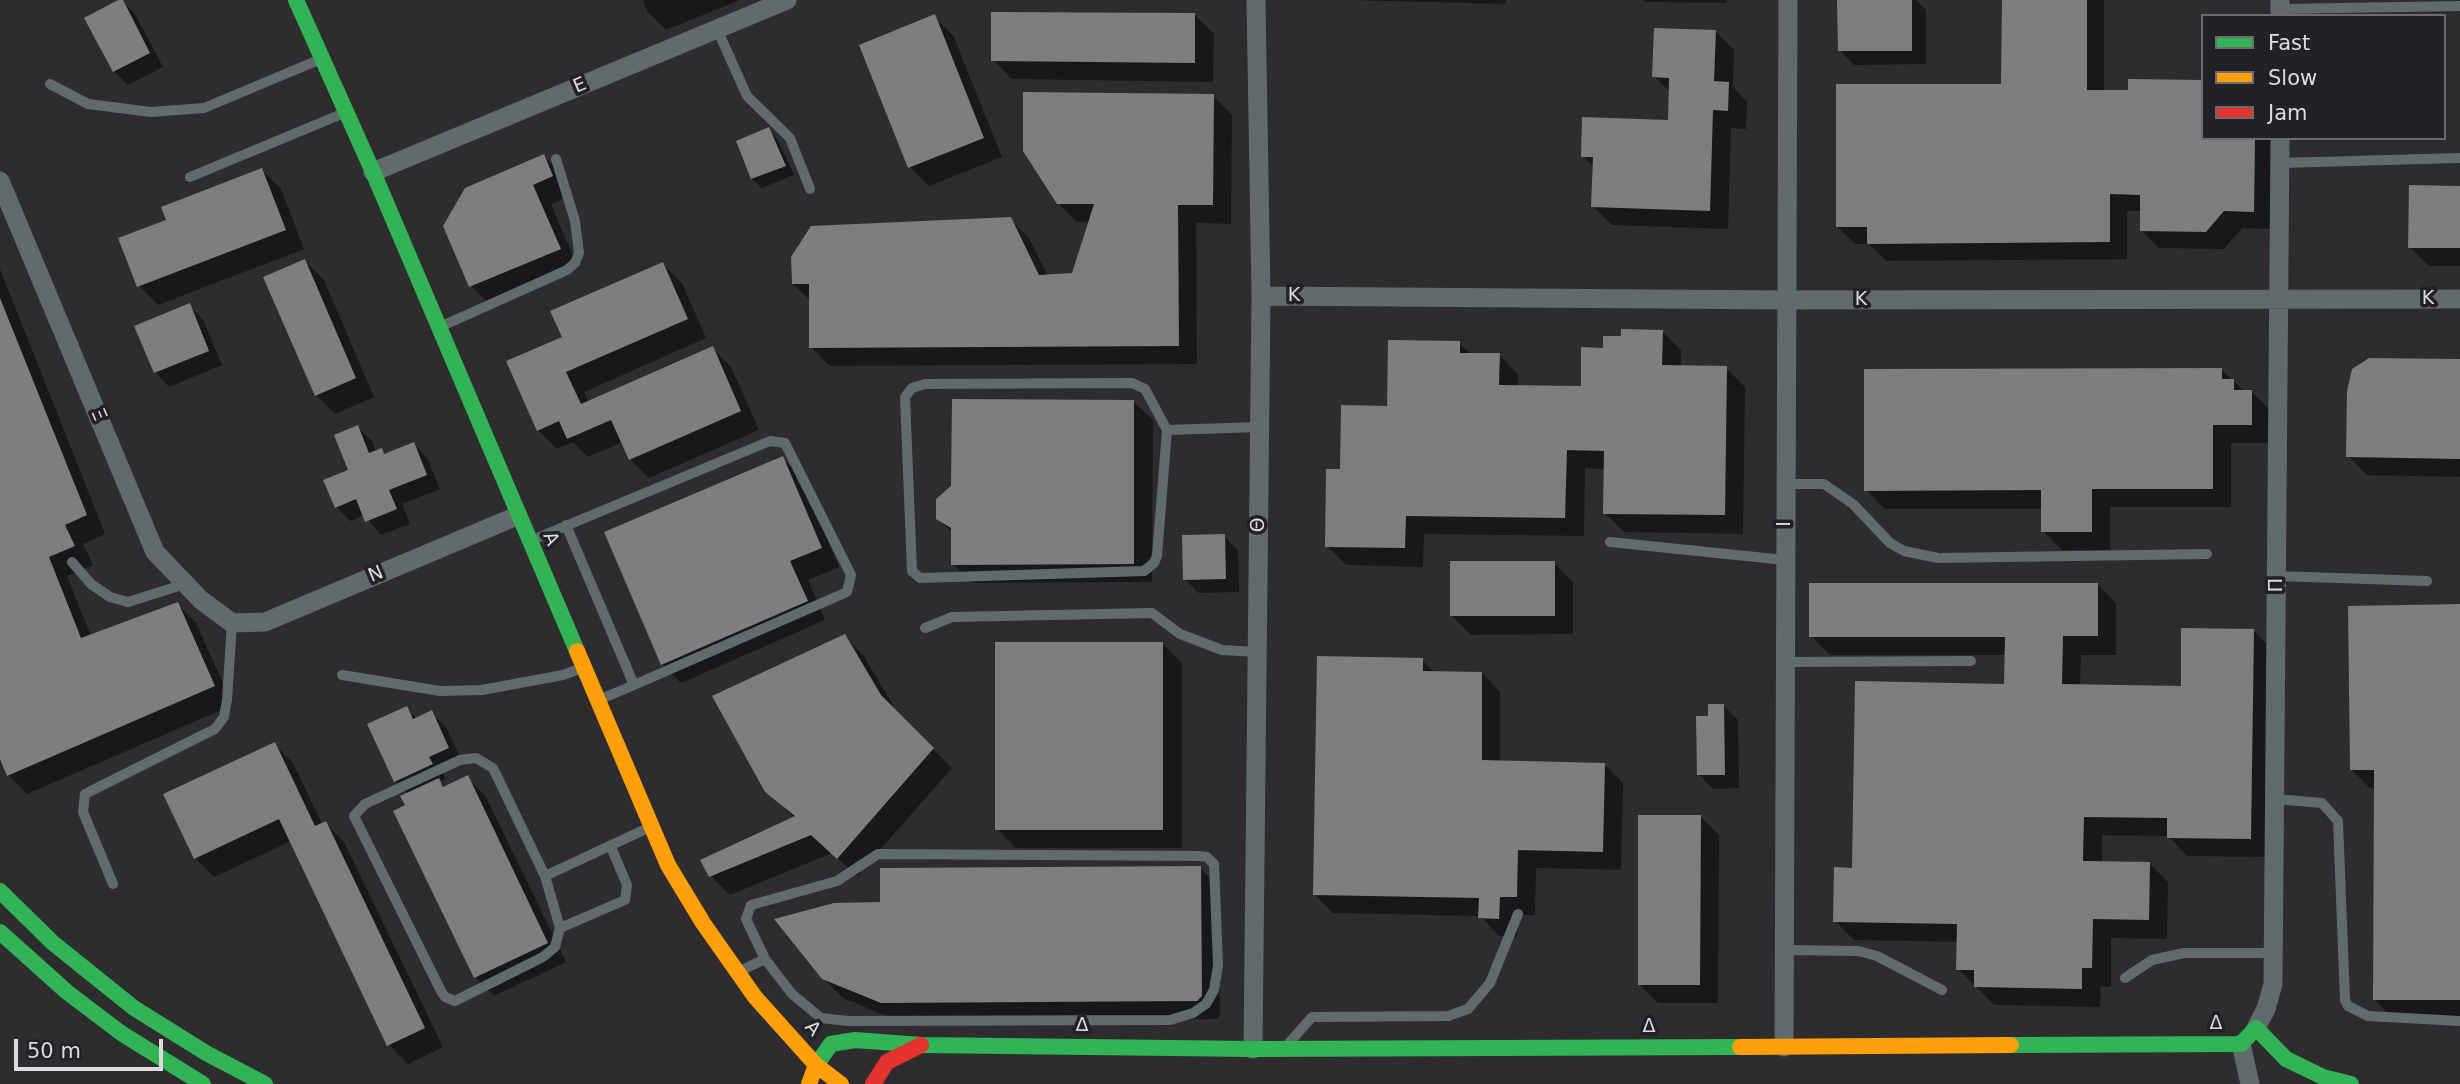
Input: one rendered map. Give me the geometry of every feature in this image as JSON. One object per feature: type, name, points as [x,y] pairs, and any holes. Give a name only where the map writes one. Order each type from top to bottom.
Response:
[{"type":"street","name":"Α","points":[[296,0],[373,172],[651,826],[682,890],[736,972],[816,1065],[841,1084]]},
{"type":"street","name":"Ε","points":[[373,172],[787,0]]},
{"type":"street","name":"Θ","points":[[1253,1049],[1261,296],[1256,0]]},
{"type":"street","name":"Ι","points":[[1784,1047],[1788,0]]},
{"type":"street","name":"Π","points":[[2256,1028],[2266,1009],[2273,984],[2280,140]]},
{"type":"street","name":"Ξ","points":[[0,181],[155,552],[186,584],[232,623]]},
{"type":"street","name":"Κ","points":[[1261,296],[1786,300],[2460,299]]},
{"type":"street","name":"Ν","points":[[232,623],[265,622],[517,516]]},
{"type":"street","points":[[0,891],[53,943],[134,1008],[206,1053],[265,1084]]},
{"type":"street","points":[[0,932],[67,992],[121,1033],[203,1084]]},
{"type":"street","name":"Δ","points":[[816,1065],[831,1044],[855,1040],[921,1045],[1253,1049],[2241,1044],[2256,1028]]},
{"type":"street","points":[[2256,1028],[2286,1059],[2323,1077],[2351,1084]]},
{"type":"street","points":[[2241,1044],[2250,1084]]},
{"type":"street","points":[[873,1084],[887,1062],[921,1045]]},
{"type":"street","name":"Α","points":[[816,1065],[824,1084]]},
{"type":"street","points":[[809,1084],[816,1065]]},
{"type":"lane","points":[[2280,8],[2460,6]]},
{"type":"lane","points":[[717,29],[747,96],[790,138],[810,189]]},
{"type":"lane","points":[[50,84],[88,104],[150,112],[204,107],[322,58]]},
{"type":"lane","points":[[190,177],[346,112]]},
{"type":"lane","points":[[2280,163],[2460,158]]},
{"type":"lane","points":[[438,328],[575,263],[579,253],[575,220],[556,159]]},
{"type":"lane","points":[[1132,383],[1145,389],[1167,430],[1157,556],[1150,568],[1137,573],[920,578],[912,571],[905,397],[912,388],[925,384],[1132,383]]},
{"type":"lane","points":[[1167,430],[1260,427]]},
{"type":"lane","points":[[528,542],[770,441],[780,440],[789,448],[851,575],[850,585],[840,596],[597,701]]},
{"type":"lane","points":[[1786,484],[1824,484],[1853,504],[1889,543],[1904,551],[1938,558],[2207,554]]},
{"type":"lane","points":[[566,525],[635,685]]},
{"type":"lane","points":[[1610,542],[1785,560]]},
{"type":"lane","points":[[72,562],[101,590],[128,602],[186,584]]},
{"type":"lane","points":[[2277,576],[2427,581]]},
{"type":"lane","points":[[925,628],[952,617],[1152,613],[1180,634],[1222,650],[1257,652]]},
{"type":"lane","points":[[113,884],[83,812],[85,794],[215,729],[224,717],[227,699],[232,623]]},
{"type":"lane","points":[[1785,662],[1971,661]]},
{"type":"lane","points":[[342,675],[440,691],[482,690],[563,675],[583,668]]},
{"type":"lane","points":[[476,758],[493,768],[545,876],[560,928],[550,953],[461,1000],[449,1000],[441,991],[354,816],[365,804],[460,760],[476,758]]},
{"type":"lane","points":[[2275,799],[2322,803],[2338,821],[2345,1000],[2348,1006],[2368,1016],[2460,1021]]},
{"type":"lane","points":[[545,876],[651,826]]},
{"type":"lane","points":[[560,928],[621,904],[628,897],[628,885],[611,847]]},
{"type":"lane","points":[[878,854],[1199,856],[1207,857],[1214,864],[1218,964],[1213,990],[1206,1004],[1193,1013],[1170,1020],[848,1021],[821,1018],[792,994],[765,959],[746,919],[751,905],[836,881],[878,854]]},
{"type":"lane","points":[[1284,1049],[1312,1017],[1448,1016],[1468,1009],[1490,983],[1518,914]]},
{"type":"lane","points":[[1785,950],[1858,951],[1877,956],[1942,990]]},
{"type":"lane","points":[[2125,978],[2152,960],[2184,953],[2273,953]]},
{"type":"lane","points":[[736,972],[765,959]]},
{"type":"building","points":[[123,0],[150,53],[113,72],[84,18]]},
{"type":"building","points":[[1837,0],[1912,0],[1912,51],[1838,51]]},
{"type":"building","points":[[2002,0],[2087,0],[2087,90],[2128,90],[2128,79],[2201,80],[2201,140],[2255,140],[2254,212],[2224,211],[2206,232],[2140,231],[2140,195],[2110,194],[2110,242],[1867,244],[1867,227],[1836,227],[1836,84],[2001,84]]},
{"type":"building","points":[[991,12],[1195,13],[1195,63],[991,61]]},
{"type":"building","points":[[935,14],[984,138],[908,168],[859,45]]},
{"type":"building","points":[[1654,28],[1716,30],[1714,81],[1729,82],[1728,111],[1713,110],[1710,211],[1591,207],[1593,157],[1581,157],[1582,117],[1668,120],[1669,78],[1652,77]]},
{"type":"building","points":[[1023,92],[1214,94],[1213,205],[1178,205],[1179,346],[809,348],[809,284],[792,284],[791,257],[811,226],[1011,217],[1039,275],[1072,273],[1094,204],[1057,204],[1023,151]]},
{"type":"building","points":[[769,127],[786,166],[751,179],[736,141]]},
{"type":"building","points":[[544,154],[553,176],[533,185],[561,249],[469,287],[443,226],[465,188]]},
{"type":"building","points":[[262,168],[286,230],[137,287],[118,238],[166,220],[161,207]]},
{"type":"building","points":[[2409,185],[2460,186],[2460,248],[2408,248]]},
{"type":"building","points":[[305,259],[356,378],[315,396],[263,277]]},
{"type":"building","points":[[663,262],[688,319],[566,372],[581,404],[713,346],[741,411],[629,460],[611,420],[567,439],[559,421],[537,431],[506,361],[562,337],[550,311]]},
{"type":"building","points":[[0,298],[87,515],[65,525],[75,546],[49,557],[81,638],[178,602],[215,686],[7,776],[0,759]]},
{"type":"building","points":[[190,303],[209,351],[154,373],[134,326]]},
{"type":"building","points":[[1621,329],[1663,330],[1662,365],[1727,366],[1725,515],[1603,514],[1604,451],[1567,450],[1565,518],[1406,516],[1405,548],[1325,547],[1326,469],[1340,469],[1341,405],[1387,406],[1388,340],[1460,341],[1460,353],[1500,353],[1499,385],[1581,386],[1581,347],[1603,348],[1603,336],[1621,336]]},
{"type":"building","points":[[2369,358],[2460,359],[2460,459],[2346,457],[2347,391],[2352,369]]},
{"type":"building","points":[[2222,368],[2222,379],[2234,379],[2234,390],[2252,390],[2252,425],[2213,425],[2213,489],[2092,489],[2092,532],[2041,532],[2041,490],[1864,491],[1864,369]]},
{"type":"building","points":[[952,399],[1134,400],[1134,564],[951,565],[951,528],[936,519],[936,499],[951,486]]},
{"type":"building","points":[[358,425],[369,453],[382,448],[384,454],[414,442],[427,475],[389,490],[397,509],[365,522],[356,499],[335,508],[323,480],[348,470],[334,435]]},
{"type":"building","points":[[783,456],[822,548],[790,561],[808,601],[661,665],[604,532]]},
{"type":"building","points":[[1225,534],[1226,579],[1183,580],[1182,535]]},
{"type":"building","points":[[1450,561],[1555,561],[1555,616],[1450,616]]},
{"type":"building","points":[[1809,583],[2098,583],[2098,636],[2063,636],[2062,684],[2181,686],[2181,628],[2254,629],[2251,839],[2167,838],[2167,818],[2084,817],[2083,861],[2150,862],[2149,920],[2093,919],[2092,968],[2082,968],[2082,989],[1974,987],[1974,970],[1956,970],[1957,924],[1833,922],[1834,867],[1852,868],[1855,681],[2004,684],[2005,637],[1809,637]]},
{"type":"building","points":[[2460,604],[2460,1000],[2373,1000],[2374,770],[2350,770],[2348,606]]},
{"type":"building","points":[[845,634],[881,695],[934,748],[837,859],[811,835],[709,877],[700,860],[795,816],[765,792],[712,696]]},
{"type":"building","points":[[995,642],[1163,642],[1163,830],[995,830]]},
{"type":"building","points":[[1317,656],[1423,658],[1423,671],[1482,672],[1482,760],[1605,763],[1603,852],[1518,850],[1517,897],[1500,897],[1499,919],[1478,918],[1479,898],[1313,895]]},
{"type":"building","points":[[1708,704],[1724,704],[1725,775],[1697,775],[1696,716],[1708,716]]},
{"type":"building","points":[[407,706],[413,719],[432,710],[449,748],[429,757],[433,764],[394,782],[367,724]]},
{"type":"building","points":[[275,742],[315,826],[326,821],[425,1028],[387,1046],[279,819],[194,859],[163,794]]},
{"type":"building","points":[[468,775],[548,943],[474,978],[393,811],[405,805],[400,796],[439,778],[443,787]]},
{"type":"building","points":[[1638,815],[1701,815],[1700,985],[1638,985]]},
{"type":"building","points":[[1201,866],[1202,996],[1197,1001],[881,1003],[822,979],[774,919],[834,903],[880,902],[880,868]]},
{"type":"traffic: fast","points":[[296,0],[373,172],[577,651]]},
{"type":"traffic: fast","points":[[0,891],[53,943],[134,1008],[206,1053],[265,1084]]},
{"type":"traffic: fast","points":[[0,932],[67,992],[121,1033],[203,1084]]},
{"type":"traffic: fast","points":[[2011,1045],[2241,1044],[2256,1028],[2286,1059],[2323,1077],[2351,1084]]},
{"type":"traffic: fast","points":[[816,1065],[831,1044],[855,1040],[921,1045],[1253,1049],[1740,1047]]},
{"type":"traffic: slow","points":[[577,651],[668,865],[703,923],[755,997],[816,1065],[841,1084]]},
{"type":"traffic: slow","points":[[1740,1047],[2011,1045]]},
{"type":"traffic: slow","points":[[809,1084],[816,1065]]},
{"type":"traffic: jam","points":[[873,1084],[887,1062],[921,1045]]}]
